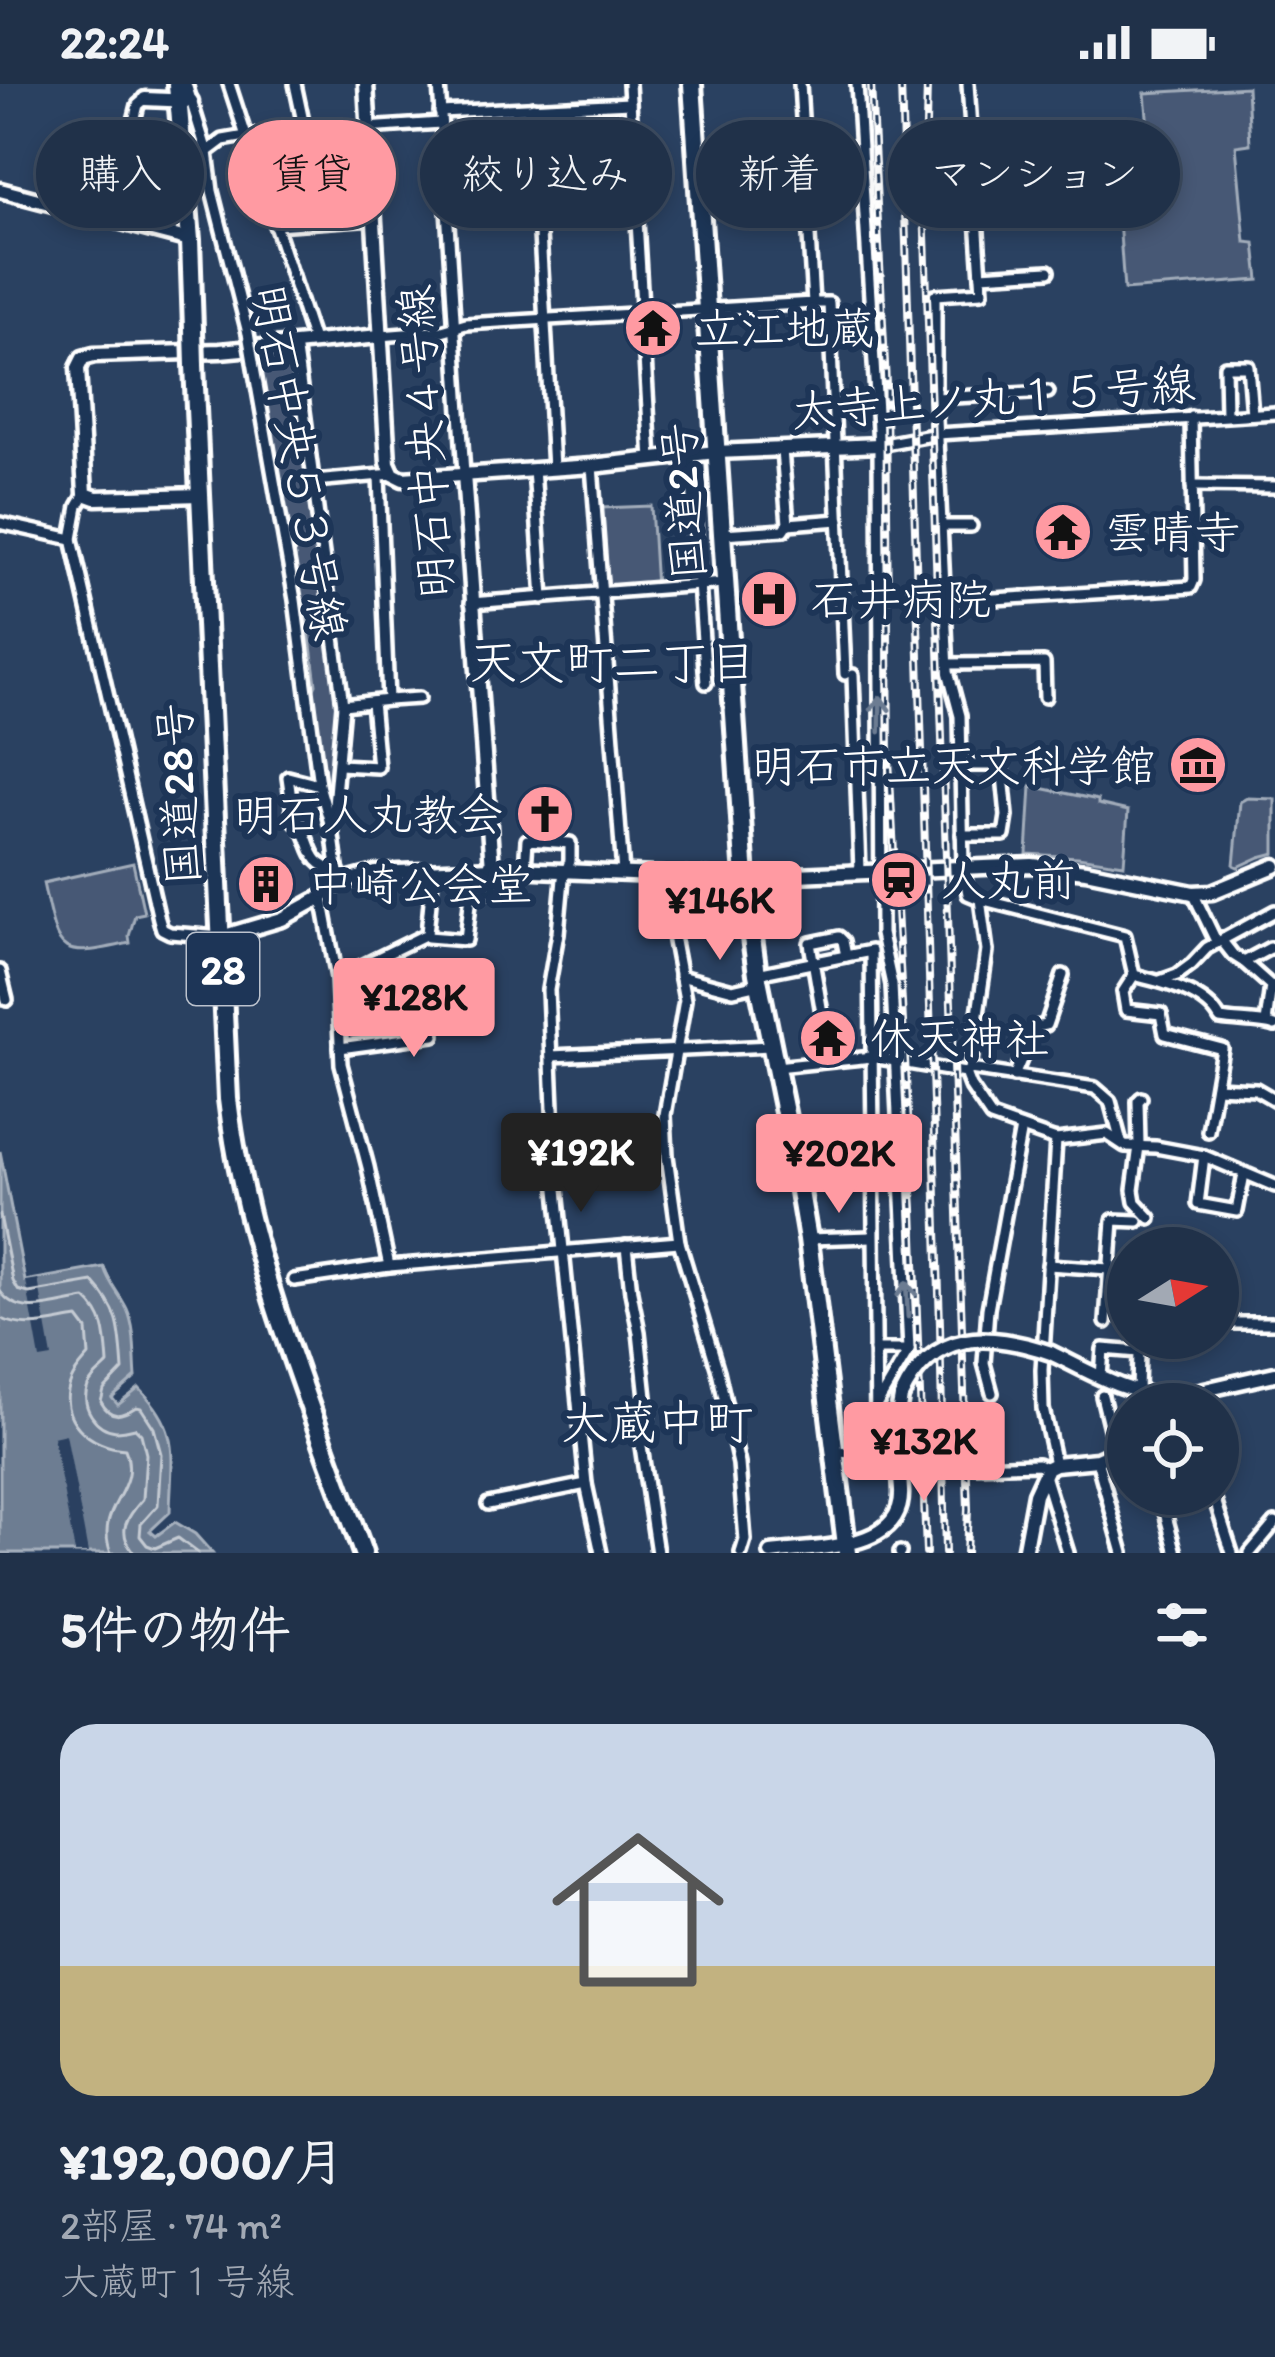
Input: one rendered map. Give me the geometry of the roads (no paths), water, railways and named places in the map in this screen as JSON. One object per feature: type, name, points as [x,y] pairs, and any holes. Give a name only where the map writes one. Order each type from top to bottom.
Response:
[{"type":"highway","name":"国道2号","points":[[692,84],[745,877],[758,979],[808,1239],[846,1549]]},
{"type":"highway","name":"国道28号","points":[[183,92],[228,1099],[243,1196],[270,1288],[363,1553]]},
{"type":"street","points":[[229,84],[241,120]]},
{"type":"street","points":[[295,84],[302,120]]},
{"type":"street","points":[[366,84],[368,120]]},
{"type":"street","name":"明石中央４号線","points":[[439,84],[492,868]]},
{"type":"street","points":[[629,84],[651,460]]},
{"type":"street","points":[[800,84],[813,303]]},
{"type":"street","points":[[857,84],[879,445],[881,934],[892,985],[910,1350],[876,1406]]},
{"type":"street","points":[[968,84],[970,120]]},
{"type":"street","points":[[134,120],[138,104],[145,99],[183,92]]},
{"type":"street","name":"明石中央５３号線","points":[[183,92],[206,152],[248,333],[296,600],[319,785],[332,828]]},
{"type":"street","points":[[396,125],[533,107],[630,103]]},
{"type":"street","points":[[533,107],[553,468]]},
{"type":"street","points":[[206,152],[228,139]]},
{"type":"street","points":[[0,190],[36,200]]},
{"type":"street","points":[[141,228],[190,240]]},
{"type":"street","points":[[276,228],[313,341]]},
{"type":"street","points":[[375,228],[388,463],[388,700]]},
{"type":"street","points":[[978,228],[982,292],[935,295],[947,664],[960,716],[963,867],[968,894],[1125,936],[1134,975],[1123,992],[1126,1010],[1161,1014],[1165,1034],[1222,1049],[1208,1131]]},
{"type":"street","points":[[981,275],[1048,271]]},
{"type":"street","points":[[295,343],[343,705],[332,828],[339,877],[322,897],[282,919],[221,937],[162,929],[72,538],[85,494],[78,368],[83,358],[94,355],[220,350],[543,318],[829,303],[860,871]]},
{"type":"street","points":[[1226,416],[1225,366],[1248,366],[1252,414]]},
{"type":"street","points":[[935,398],[1048,392]]},
{"type":"street","name":"太寺上ノ丸１５号線","points":[[386,475],[403,479],[592,466],[716,452],[879,445],[938,434],[1275,413]]},
{"type":"street","points":[[945,602],[1191,587],[1191,417]]},
{"type":"street","points":[[722,534],[784,530],[788,524],[782,450]]},
{"type":"street","points":[[691,455],[706,683]]},
{"type":"street","points":[[592,466],[623,873]]},
{"type":"street","points":[[534,469],[544,598]]},
{"type":"street","points":[[314,481],[386,475]]},
{"type":"street","points":[[1192,486],[1275,487]]},
{"type":"street","points":[[85,494],[96,499],[200,495]]},
{"type":"street","points":[[788,524],[839,520]]},
{"type":"street","points":[[0,523],[72,538]]},
{"type":"street","points":[[941,526],[971,526]]},
{"type":"street","points":[[471,603],[725,583]]},
{"type":"street","points":[[947,664],[1044,663],[1045,697]]},
{"type":"street","points":[[343,705],[419,698]]},
{"type":"street","points":[[339,765],[378,766],[372,702]]},
{"type":"street","points":[[961,765],[1002,765],[1006,816],[1004,835],[962,835]]},
{"type":"street","points":[[319,785],[288,777],[294,820],[304,829],[312,857],[339,877],[492,868],[745,877],[1032,865],[1192,893],[1212,892],[1275,866]]},
{"type":"street","points":[[525,869],[527,840],[570,843],[548,990],[562,1252],[586,1484],[601,1553]]},
{"type":"street","points":[[427,934],[466,940],[471,894],[495,890],[492,868]]},
{"type":"street","points":[[427,934],[433,870]]},
{"type":"street","points":[[666,876],[685,1000],[665,1115],[667,1156],[679,1242],[718,1371],[739,1464],[745,1540],[741,1553]]},
{"type":"street","points":[[1134,975],[1160,981],[1214,1007],[1220,1019],[1270,1024],[1271,986],[1219,942],[1192,893]]},
{"type":"street","points":[[322,897],[337,978],[347,1094],[389,1266]]},
{"type":"street","points":[[980,899],[987,951],[968,1071],[970,1086],[991,1117],[1056,1140],[1107,1134],[1125,1146],[1204,1156],[1275,1186]]},
{"type":"street","points":[[1160,981],[1177,975],[1207,948],[1275,911]]},
{"type":"street","points":[[337,978],[427,934]]},
{"type":"street","points":[[823,1019],[810,943],[839,937],[846,956]]},
{"type":"street","points":[[1244,962],[1275,948]]},
{"type":"street","points":[[680,976],[733,990],[814,962],[871,951],[873,1450],[836,1454]]},
{"type":"street","points":[[0,971],[8,1000]]},
{"type":"street","points":[[1014,1076],[1035,1027],[1046,1024],[1063,975]]},
{"type":"street","points":[[340,1048],[434,1035],[432,1023]]},
{"type":"street","points":[[551,1056],[772,1046]]},
{"type":"street","points":[[776,1067],[872,1057],[1095,1088],[1110,1100],[1121,1142]]},
{"type":"street","points":[[1216,1087],[1256,1089],[1275,1100]]},
{"type":"street","points":[[1113,1227],[1114,1220],[1144,1219],[1133,1190],[1141,1098]]},
{"type":"street","points":[[992,1393],[984,1363],[988,1309],[1021,1128]]},
{"type":"street","points":[[1056,1140],[1043,1409],[1049,1469],[1068,1553]]},
{"type":"street","points":[[1204,1156],[1198,1204],[1237,1211],[1244,1174]]},
{"type":"street","points":[[808,1239],[872,1237]]},
{"type":"street","points":[[294,1280],[389,1266],[679,1242]]},
{"type":"street","points":[[626,1246],[648,1416],[641,1446],[657,1553]]},
{"type":"street","points":[[1048,1265],[1107,1269]]},
{"type":"street","points":[[1106,1322],[1107,1304]]},
{"type":"street","points":[[1239,1323],[1275,1323]]},
{"type":"street","points":[[771,1553],[846,1549],[887,1528],[900,1510],[896,1426],[902,1397],[916,1372],[960,1342],[1014,1341],[1117,1383]]},
{"type":"street","points":[[1101,1377],[1103,1349],[1139,1352],[1138,1383]]},
{"type":"street","points":[[874,1350],[910,1350]]},
{"type":"street","points":[[1235,1383],[1275,1374]]},
{"type":"street","points":[[1102,1396],[1107,1409]]},
{"type":"street","points":[[974,1466],[1038,1464],[1049,1469],[1107,1456]]},
{"type":"street","points":[[1097,1460],[1123,1553]]},
{"type":"street","points":[[1024,1553],[1035,1494],[1049,1469]]},
{"type":"street","points":[[488,1504],[586,1484]]},
{"type":"street","points":[[1166,1515],[1177,1553]]},
{"type":"street","points":[[1220,1515],[1232,1553]]},
{"type":"street","points":[[1250,1553],[1275,1523]]},
{"type":"water","points":[[0,1151],[25,1281],[104,1267],[127,1309],[136,1377],[112,1398],[118,1405],[139,1388],[162,1418],[171,1446],[170,1512],[150,1531],[156,1536],[175,1522],[195,1534],[212,1553],[0,1553]]},
{"type":"railway","points":[[871,84],[886,384],[889,759],[926,1553]]},
{"type":"railway","points":[[901,84],[945,1553]]},
{"type":"railway","points":[[927,84],[924,205],[966,1553]]},
{"type":"place","name":"立江地蔵","points":[[653,328]]},
{"type":"place","name":"雲晴寺","points":[[1063,532]]},
{"type":"place","name":"石井病院","points":[[769,599]]},
{"type":"place","name":"明石市立天文科学館","points":[[1198,765]]},
{"type":"place","name":"明石人丸教会","points":[[545,814]]},
{"type":"place","name":"人丸前","points":[[899,880]]},
{"type":"place","name":"中崎公会堂","points":[[266,884]]},
{"type":"place","name":"休天神社","points":[[828,1038]]},
{"type":"district","name":"天文町二丁目","points":[[613,662]]},
{"type":"district","name":"大蔵中町","points":[[657,1422]]}]
